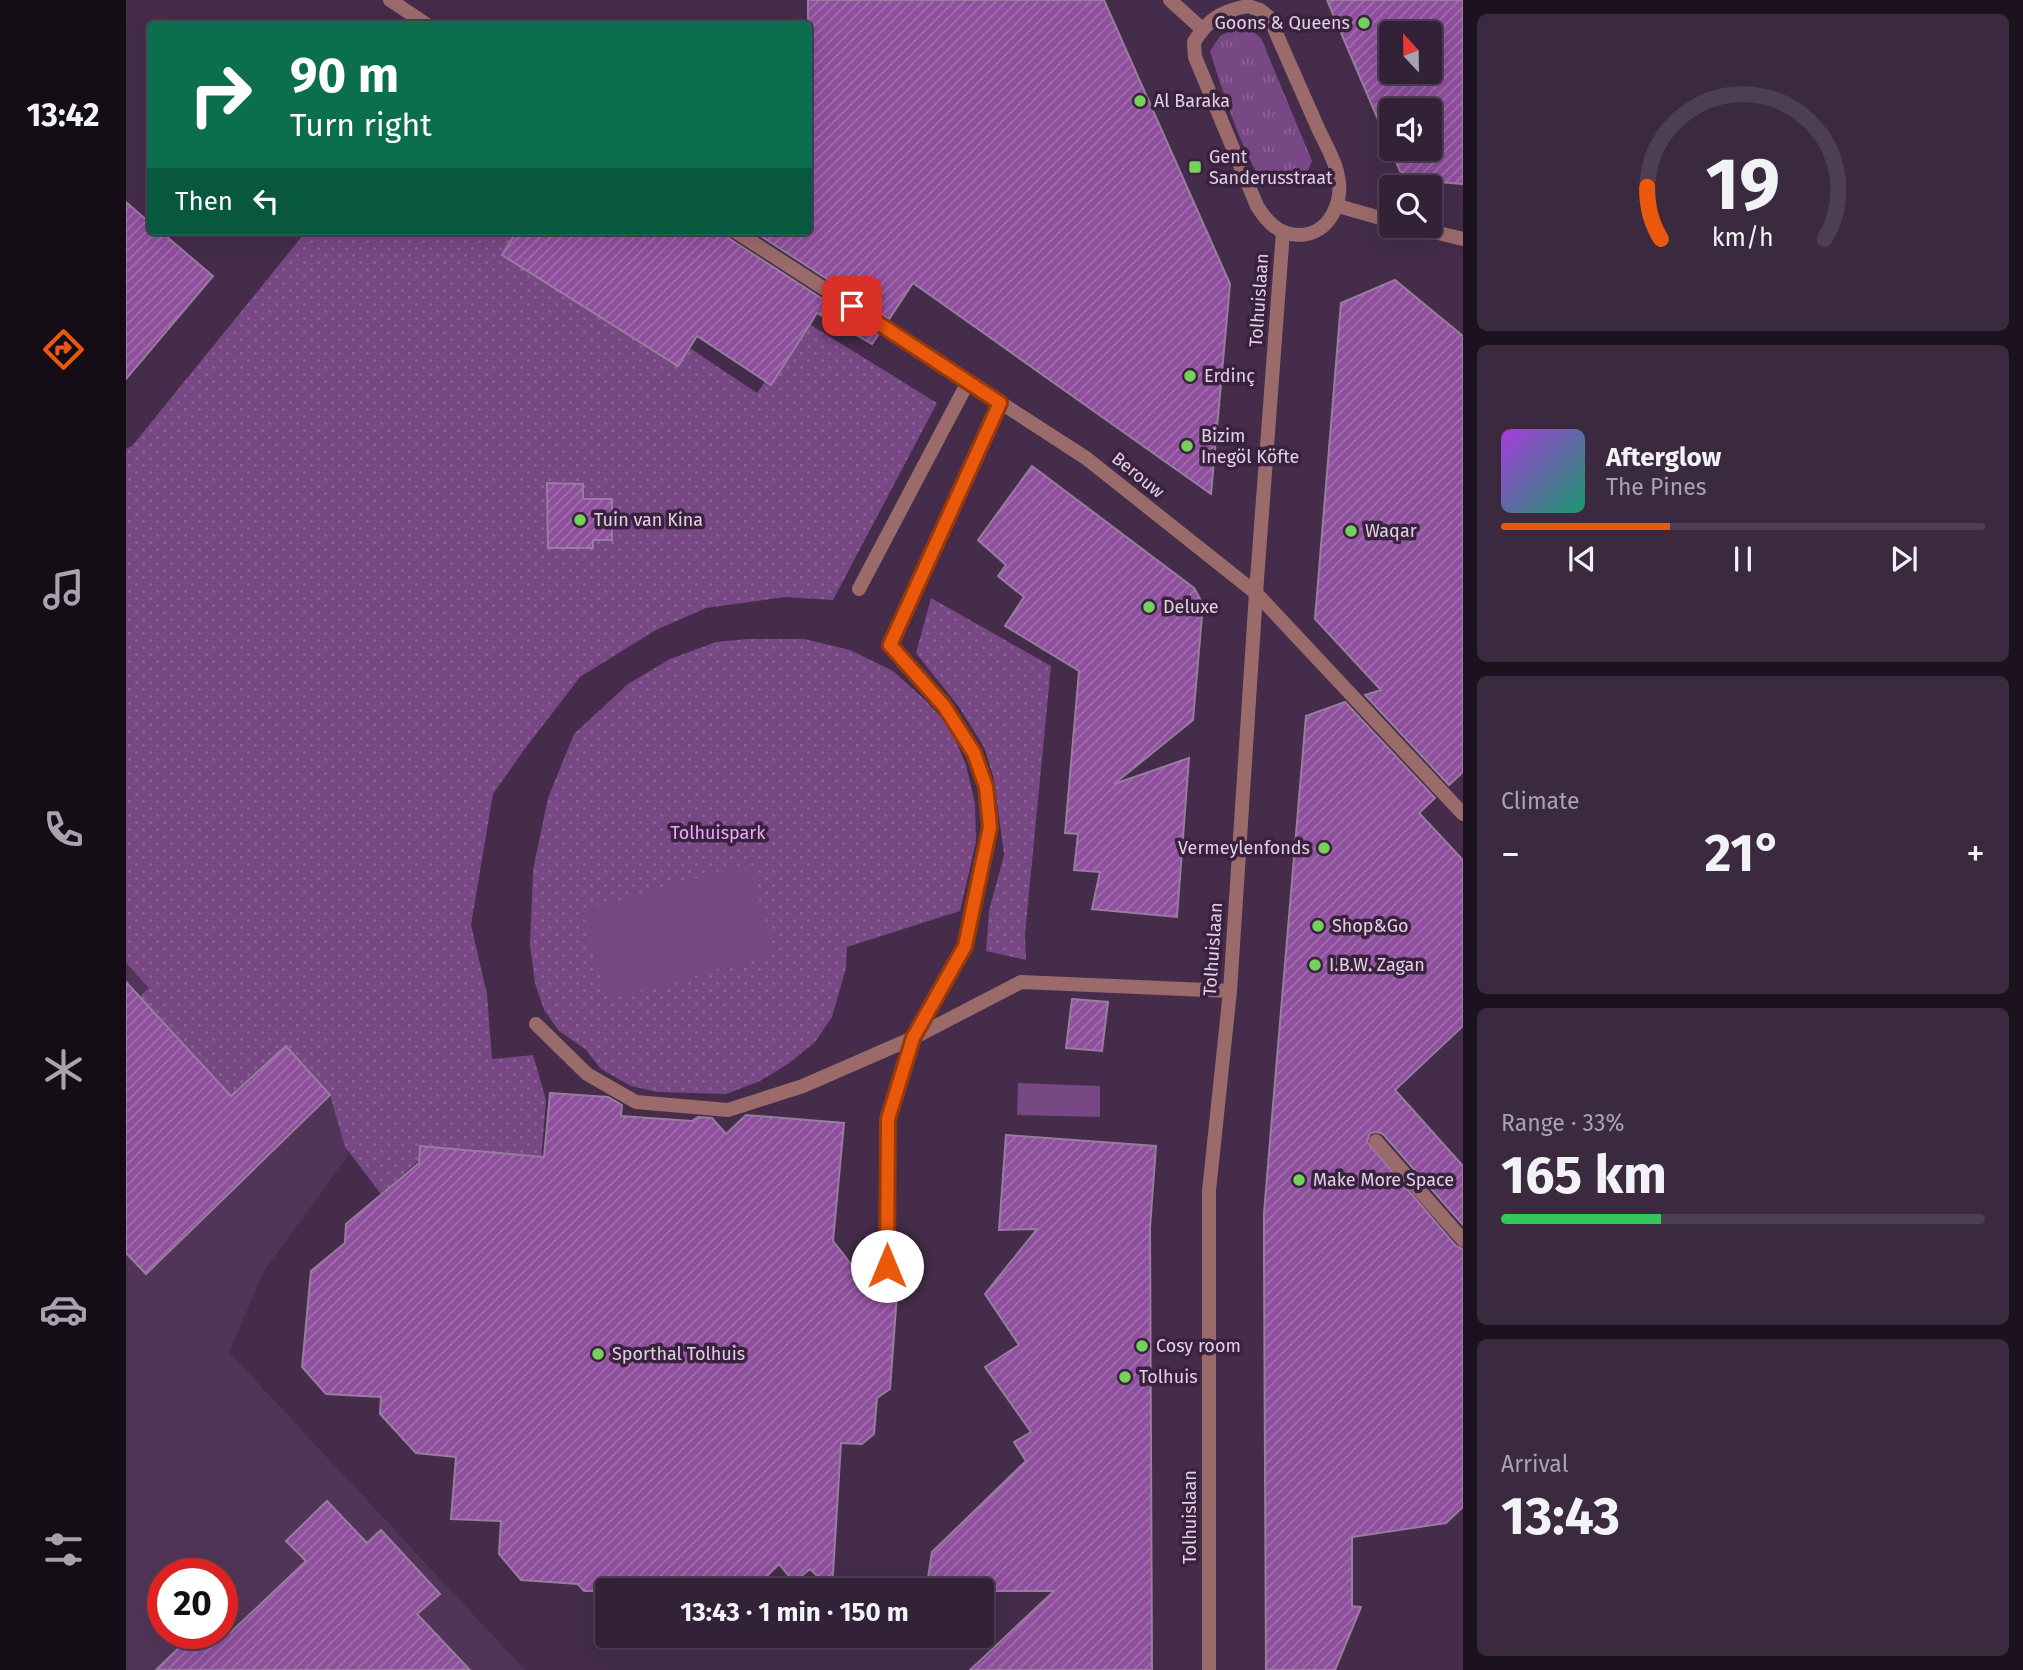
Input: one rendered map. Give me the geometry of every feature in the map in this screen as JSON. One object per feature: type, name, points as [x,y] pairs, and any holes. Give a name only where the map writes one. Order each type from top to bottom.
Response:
[{"type":"street","points":[[390,0],[422,21]]},
{"type":"street","points":[[1170,0],[1202,29],[1214,16],[1248,3],[1269,17],[1339,177],[1338,206],[1379,218]]},
{"type":"street","name":"Tolhuislaan","points":[[1202,29],[1194,42],[1195,57],[1257,206],[1268,223],[1283,232],[1301,235],[1319,228],[1338,206]]},
{"type":"street","name":"Tolhuislaan","points":[[1209,1670],[1209,1191],[1230,991],[1283,232]]},
{"type":"street","name":"Berouw","points":[[741,235],[1086,458],[1256,593],[1463,814]]},
{"type":"street","points":[[1442,235],[1463,240]]},
{"type":"street","points":[[859,589],[968,382]]},
{"type":"street","points":[[887,1266],[888,1119],[913,1038],[965,946],[990,827],[986,787],[974,753],[944,706],[890,645],[1000,403]]},
{"type":"street","points":[[536,1024],[587,1074],[636,1102],[728,1110],[803,1086],[913,1038],[1021,982],[1230,991]]},
{"type":"street","points":[[1376,1141],[1463,1240]]},
{"type":"shaded area","points":[[126,963],[149,988],[140,997],[230,1096],[286,1046],[330,1095],[348,1156],[264,1271],[229,1352],[525,1670],[126,1670]]},
{"type":"green space","points":[[1233,30],[1251,30],[1261,38],[1312,161],[1303,183],[1274,187],[1258,174],[1250,160],[1210,51],[1220,36]]},
{"type":"green space","points":[[303,235],[521,235],[757,393],[806,322],[937,403],[833,600],[785,597],[706,608],[656,630],[580,677],[493,794],[471,925],[487,994],[492,1059],[533,1055],[546,1100],[541,1160],[427,1153],[381,1194],[345,1147],[330,1095],[287,1046],[231,1096],[139,997],[149,988],[126,963],[126,449],[132,446]]},
{"type":"green space","points":[[931,598],[1051,666],[1025,934],[1026,960],[986,951],[989,911],[1004,855],[994,779],[984,747],[959,707],[916,653]]},
{"type":"green space","name":"Tolhuispark","points":[[804,639],[850,650],[893,671],[950,727],[966,765],[975,803],[976,842],[960,911],[847,947],[846,968],[832,1017],[815,1042],[788,1064],[760,1081],[726,1094],[657,1092],[631,1086],[601,1069],[585,1049],[559,1031],[544,1010],[535,983],[530,945],[533,870],[548,798],[574,734],[628,684],[670,659],[716,642]]},
{"type":"green space","points":[[749,863],[774,954],[608,1000],[582,911]]},
{"type":"green space","points":[[1018,1083],[1100,1086],[1100,1117],[1017,1115]]},
{"type":"building","points":[[808,0],[1104,0],[1230,284],[1211,494],[913,283],[889,319],[759,235],[812,235],[812,21],[808,21]]},
{"type":"building","points":[[1327,0],[1463,0],[1463,184],[1442,182],[1442,175],[1406,175],[1400,171],[1396,161],[1442,161],[1442,98],[1379,98],[1379,122]]},
{"type":"building","points":[[126,202],[147,220],[147,235],[165,235],[213,276],[126,379]]},
{"type":"building","points":[[514,235],[728,235],[878,335],[872,344],[817,313],[771,385],[697,336],[678,366],[502,255]]},
{"type":"building","points":[[1395,280],[1463,336],[1463,772],[1449,785],[1365,695],[1381,690],[1315,619],[1341,303]]},
{"type":"building","points":[[1032,466],[1194,588],[1203,604],[1193,720],[1114,784],[1189,758],[1177,917],[1092,909],[1100,872],[1074,870],[1078,834],[1065,833],[1079,671],[1005,626],[1024,597],[998,576],[1006,565],[978,540]]},
{"type":"building","name":"Tuin van Kina","points":[[547,483],[583,484],[583,499],[612,499],[612,540],[593,540],[593,548],[548,548]]},
{"type":"building","points":[[1345,702],[1435,798],[1419,813],[1463,860],[1463,1026],[1395,1090],[1463,1166],[1463,1225],[1383,1134],[1370,1133],[1367,1142],[1456,1246],[1463,1249],[1463,1507],[1446,1523],[1352,1537],[1352,1606],[1361,1607],[1335,1670],[1266,1670],[1264,1213],[1306,716]]},
{"type":"building","points":[[126,982],[231,1096],[286,1046],[330,1095],[146,1274],[126,1253]]},
{"type":"building","points":[[1072,999],[1108,1002],[1102,1051],[1066,1048]]},
{"type":"building","name":"Sporthal Tolhuis","points":[[550,1093],[608,1097],[622,1105],[621,1116],[692,1121],[698,1117],[712,1118],[726,1134],[746,1115],[844,1123],[833,1241],[861,1277],[898,1281],[890,1389],[877,1398],[874,1434],[862,1444],[841,1443],[833,1578],[819,1578],[810,1569],[799,1578],[791,1578],[779,1564],[765,1578],[595,1578],[595,1591],[584,1591],[578,1584],[521,1580],[499,1554],[501,1521],[451,1519],[456,1457],[416,1453],[380,1414],[381,1397],[326,1394],[302,1367],[311,1271],[345,1243],[346,1224],[419,1163],[420,1146],[544,1157]]},
{"type":"building","points":[[1006,1135],[1156,1146],[1150,1228],[1152,1670],[970,1670],[1054,1591],[994,1591],[994,1578],[928,1578],[932,1552],[1026,1461],[1014,1442],[1031,1432],[985,1367],[1019,1345],[985,1294],[1037,1229],[999,1230]]},
{"type":"building","points":[[327,1501],[367,1543],[381,1530],[440,1594],[417,1614],[470,1670],[156,1670],[178,1649],[238,1649],[238,1625],[306,1561],[286,1541]]},
{"type":"place","name":"Goons & Queens","points":[[1364,23]]},
{"type":"place","name":"Al Baraka","points":[[1140,101]]},
{"type":"place","name":"Gent Sanderusstraat","points":[[1195,167]]},
{"type":"place","name":"Erdinç","points":[[1190,376]]},
{"type":"place","name":"Bizim Inegöl Köfte","points":[[1187,446]]},
{"type":"place","name":"Tuin van Kina","points":[[580,520]]},
{"type":"place","name":"Waqar","points":[[1351,531]]},
{"type":"place","name":"Deluxe","points":[[1149,607]]},
{"type":"place","name":"Vermeylenfonds","points":[[1324,848]]},
{"type":"place","name":"Shop&Go","points":[[1318,926]]},
{"type":"place","name":"I.B.W. Zagan","points":[[1315,965]]},
{"type":"place","name":"Make More Space","points":[[1299,1180]]},
{"type":"place","name":"Cosy room","points":[[1142,1346]]},
{"type":"place","name":"Sporthal Tolhuis","points":[[598,1354]]},
{"type":"place","name":"Tolhuis","points":[[1125,1377]]},
{"type":"route","points":[[852,306],[1000,403],[890,645],[944,706],[974,753],[986,787],[990,827],[965,946],[913,1038],[888,1119],[887,1266]]}]
